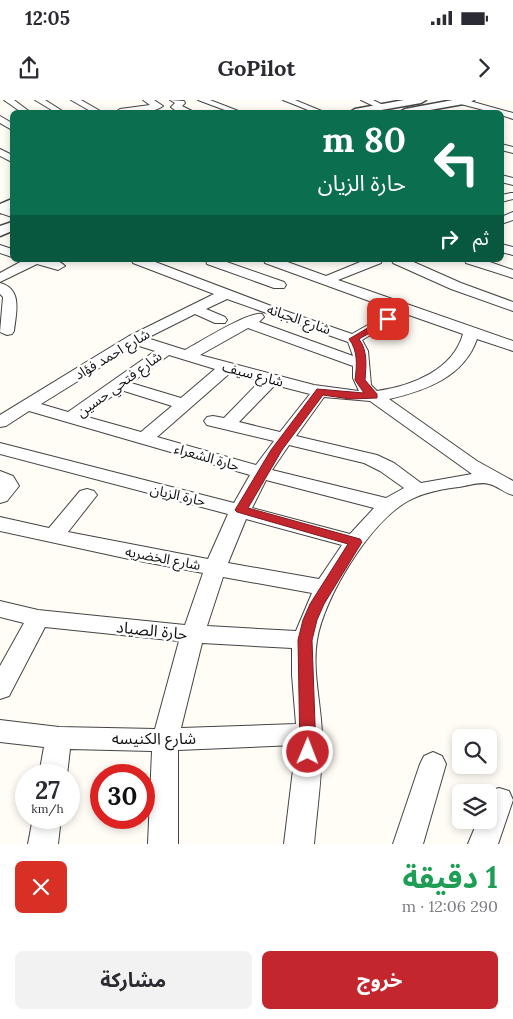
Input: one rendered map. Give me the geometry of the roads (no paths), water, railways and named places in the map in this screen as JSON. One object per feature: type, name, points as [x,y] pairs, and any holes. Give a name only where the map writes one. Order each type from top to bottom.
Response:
[{"type":"street","points":[[8,100],[23,110]]},
{"type":"street","points":[[39,100],[56,110]]},
{"type":"street","points":[[75,100],[94,110]]},
{"type":"street","points":[[147,100],[159,106],[149,110]]},
{"type":"street","points":[[174,100],[181,103],[175,107],[184,110]]},
{"type":"street","points":[[202,100],[231,110]]},
{"type":"street","points":[[287,100],[314,110]]},
{"type":"street","points":[[365,100],[384,107]]},
{"type":"street","points":[[367,110],[421,100]]},
{"type":"street","points":[[428,100],[454,102],[488,110]]},
{"type":"street","points":[[414,110],[454,102]]},
{"type":"street","points":[[116,104],[128,110]]},
{"type":"street","points":[[0,119],[10,133]]},
{"type":"street","points":[[0,152],[10,163]]},
{"type":"street","points":[[0,278],[32,262]]},
{"type":"street","points":[[43,262],[58,266]]},
{"type":"street","name":"شارع الجبانه","points":[[143,262],[353,339]]},
{"type":"street","points":[[184,277],[210,262]]},
{"type":"street","points":[[218,262],[279,285]]},
{"type":"street","points":[[276,262],[513,346]]},
{"type":"street","points":[[343,262],[358,268]]},
{"type":"street","points":[[327,280],[372,262]]},
{"type":"street","points":[[402,262],[456,286],[513,307]]},
{"type":"street","points":[[413,267],[424,262]]},
{"type":"street","points":[[477,262],[513,274]]},
{"type":"street","points":[[247,301],[304,272]]},
{"type":"street","points":[[0,287],[8,292],[10,297],[7,331]]},
{"type":"street","name":"شارع احمد فؤاد","points":[[3,417],[134,339],[227,292]]},
{"type":"street","points":[[194,309],[220,320]]},
{"type":"street","points":[[405,309],[353,339],[360,346],[360,380],[362,386],[463,461],[513,490]]},
{"type":"street","points":[[186,356],[270,310]]},
{"type":"street","points":[[246,322],[361,364]]},
{"type":"street","name":"شارع سيف","points":[[134,339],[186,356],[320,391],[344,395],[374,396],[401,391],[419,385],[447,370],[465,352],[471,332]]},
{"type":"street","name":"شارع فتحي حسين","points":[[72,418],[166,350]]},
{"type":"street","points":[[143,440],[227,367]]},
{"type":"street","points":[[271,379],[220,422],[370,459],[387,467],[418,490]]},
{"type":"street","points":[[118,384],[184,404]]},
{"type":"street","points":[[164,844],[163,780],[166,740],[192,634],[216,568],[241,510],[285,438],[320,391]]},
{"type":"street","name":"حارة الشعراء","points":[[26,405],[262,473],[388,505]]},
{"type":"street","name":"حارة الزيان","points":[[0,448],[87,473],[241,510],[356,542]]},
{"type":"street","points":[[0,477],[6,480],[8,486],[0,497]]},
{"type":"street","points":[[299,844],[309,734],[305,640],[310,620],[326,588],[356,542],[380,511],[388,505],[418,490],[443,483],[490,477]]},
{"type":"street","points":[[54,536],[87,496]]},
{"type":"street","name":"شارع الخضريه","points":[[0,524],[216,568],[326,588]]},
{"type":"street","name":"حارة الصياد","points":[[0,609],[38,618],[192,634],[305,640]]},
{"type":"street","points":[[0,689],[38,618]]},
{"type":"street","name":"شارع الكنيسه","points":[[0,731],[58,738],[166,740],[309,734]]},
{"type":"street","points":[[54,764],[58,738]]},
{"type":"street","points":[[408,844],[432,764]]},
{"type":"street","points":[[483,844],[499,800]]},
{"type":"street","points":[[43,844],[45,829]]}]
